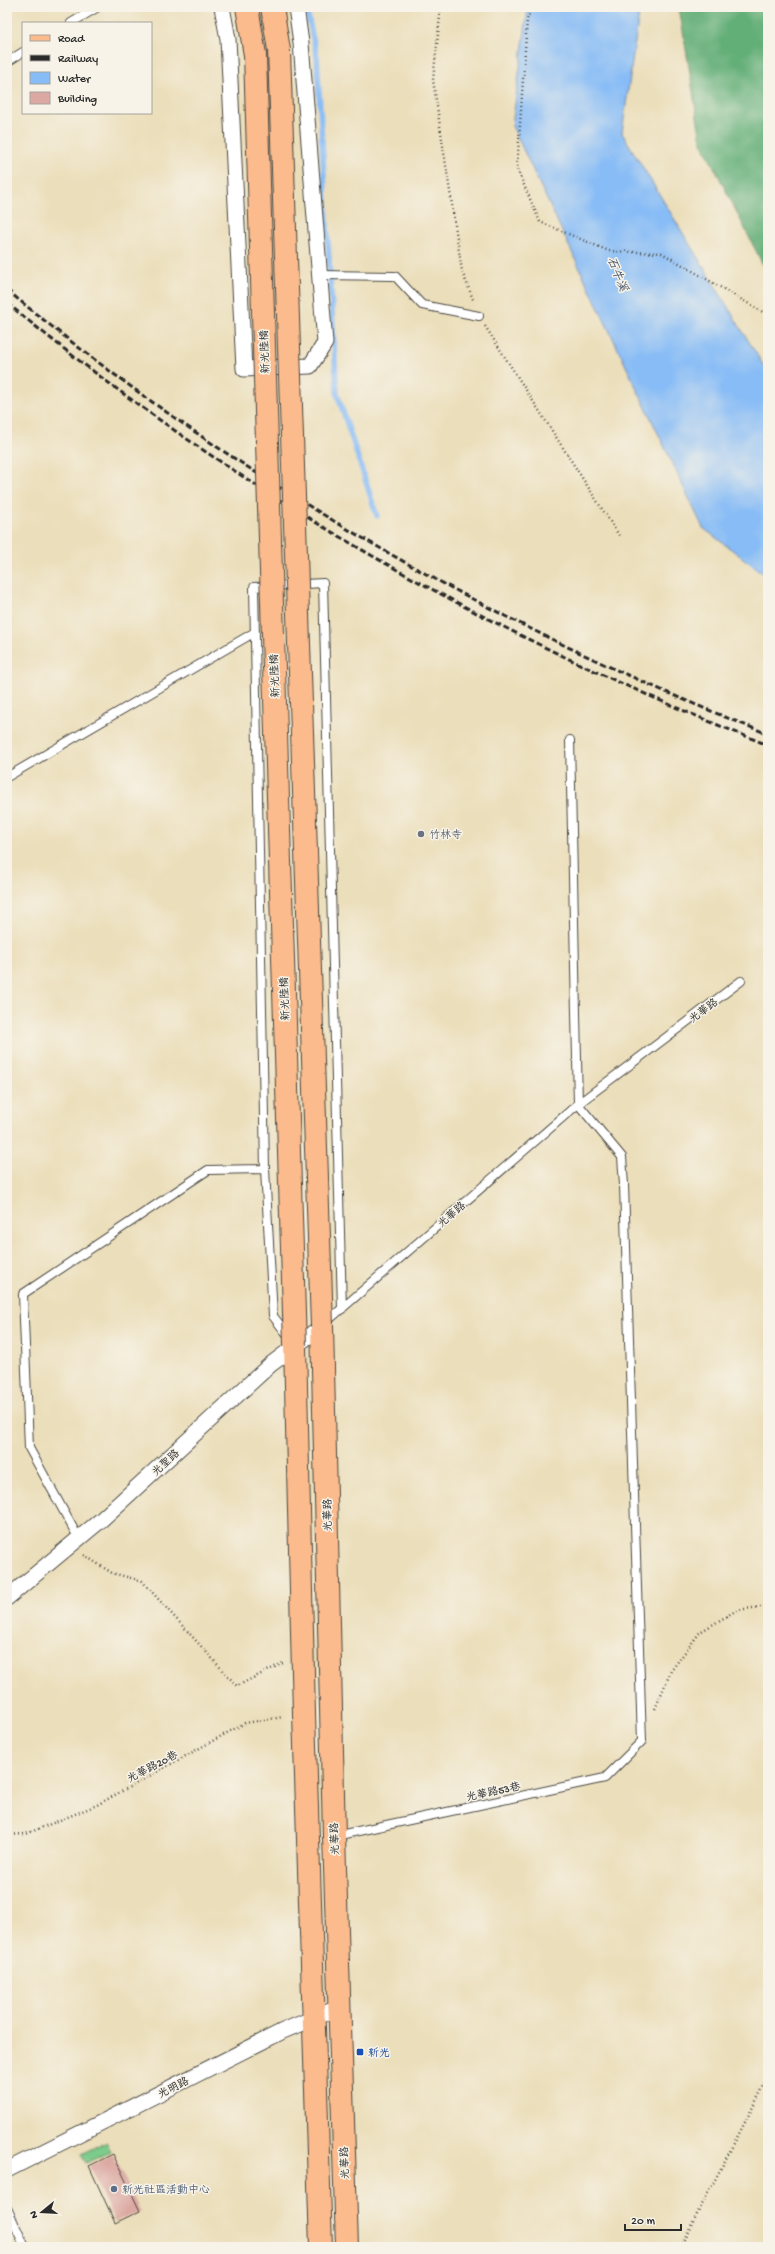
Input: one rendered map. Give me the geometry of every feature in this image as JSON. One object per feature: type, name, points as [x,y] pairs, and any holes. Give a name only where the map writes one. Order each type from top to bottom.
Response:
[{"type":"main road","name":"新光陸橋","points":[[247,7],[255,63],[295,1345]]},
{"type":"main road","points":[[272,7],[278,50],[322,1326]]},
{"type":"main road","name":"光華路","points":[[322,1326],[334,1836],[347,2247]]},
{"type":"main road","points":[[295,1345],[302,1653],[307,1771],[313,2018],[321,2247]]},
{"type":"main road","points":[[307,1771],[333,1769]]},
{"type":"street","points":[[222,7],[228,39],[244,369],[310,366],[325,343],[302,43],[296,7]]},
{"type":"street","name":"光聖路","points":[[7,1598],[75,1542],[270,1365],[322,1326]]},
{"type":"street","name":"光明路","points":[[7,2170],[313,2018],[340,2007]]},
{"type":"lane","points":[[73,22],[98,7]]},
{"type":"lane","points":[[7,62],[22,53]]},
{"type":"lane","points":[[320,275],[395,276],[422,305],[479,316]]},
{"type":"lane","points":[[295,1345],[274,1316],[265,1169],[254,587],[322,583],[342,1309]]},
{"type":"lane","points":[[7,777],[255,632]]},
{"type":"lane","points":[[570,740],[578,1104]]},
{"type":"lane","name":"光華路","points":[[322,1326],[578,1104],[741,981]]},
{"type":"lane","name":"光華路53巷","points":[[334,1836],[605,1778],[642,1741],[622,1157],[578,1104]]},
{"type":"lane","points":[[75,1542],[29,1448],[23,1294],[208,1170],[265,1169]]},
{"type":"lane","points":[[7,2208],[26,2247]]},
{"type":"path","points":[[441,7],[433,80],[462,271],[479,316],[620,537]]},
{"type":"path","points":[[532,7],[527,20],[517,169],[540,222],[609,251],[662,253],[768,315]]},
{"type":"path","points":[[75,1542],[112,1573],[142,1581],[237,1686],[302,1653]]},
{"type":"path","points":[[654,1713],[671,1671],[700,1632],[738,1610],[768,1606]]},
{"type":"path","name":"光華路20巷","points":[[7,1836],[26,1834],[97,1804],[245,1723],[304,1714]]},
{"type":"path","points":[[680,2247],[768,2078]]},
{"type":"green space","points":[[679,7],[768,7],[768,275],[701,141]]},
{"type":"green space","points":[[107,2142],[111,2151],[86,2163],[81,2155]]},
{"type":"water","name":"石牛溪","points":[[528,7],[640,7],[622,133],[768,373],[768,577],[703,528],[512,126]]},
{"type":"building","name":"新光社區活動中心","points":[[113,2154],[140,2211],[115,2223],[89,2166]]},
{"type":"waterway","points":[[306,7],[317,57],[337,393],[377,516]]},
{"type":"railway","points":[[7,290],[92,358],[182,423],[274,484],[370,542],[467,596],[566,646],[667,692],[768,734]]},
{"type":"railway","points":[[7,303],[94,372],[183,436],[275,497],[370,554],[467,608],[565,657],[666,703],[768,745]]},
{"type":"place","name":"竹林寺","points":[[421,834]]},
{"type":"place","name":"新光","points":[[360,2052]]},
{"type":"place","name":"新光社區活動中心","points":[[114,2189]]}]
